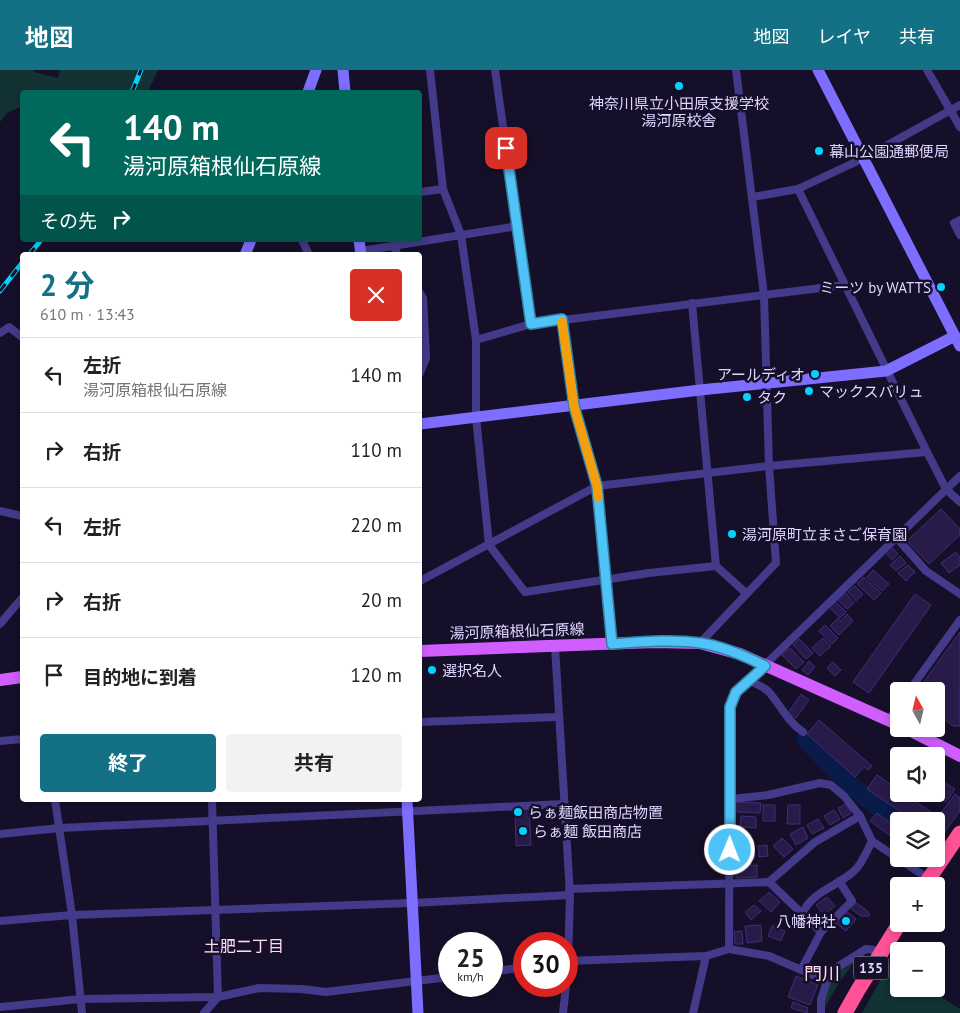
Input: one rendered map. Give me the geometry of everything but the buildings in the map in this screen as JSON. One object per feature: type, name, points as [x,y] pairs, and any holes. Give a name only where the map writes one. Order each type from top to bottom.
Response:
[{"type":"highway","points":[[930,877],[960,833]]},
{"type":"highway","name":"135","points":[[846,1013],[894,932]]},
{"type":"main road","name":"湯河原箱根仙石原線","points":[[422,651],[654,642],[700,643],[740,654],[890,720]]},
{"type":"main road","points":[[0,680],[20,677]]},
{"type":"main road","points":[[925,738],[960,756]]},
{"type":"street","points":[[309,90],[316,70]]},
{"type":"street","points":[[343,70],[345,90]]},
{"type":"street","points":[[430,70],[443,189],[461,235],[476,340],[476,417],[489,544],[525,592],[649,573],[716,566]]},
{"type":"street","points":[[495,70],[531,324]]},
{"type":"street","points":[[700,643],[776,563],[769,466],[764,295],[736,70]]},
{"type":"street","points":[[422,424],[700,390],[886,371],[958,338],[818,70]]},
{"type":"street","points":[[927,70],[960,127]]},
{"type":"street","points":[[753,197],[798,189],[864,158],[960,105]]},
{"type":"street","points":[[422,192],[443,189]]},
{"type":"street","points":[[798,189],[886,371],[946,489],[960,502]]},
{"type":"street","points":[[960,220],[954,223],[960,235]]},
{"type":"street","points":[[422,241],[518,226]]},
{"type":"street","points":[[360,249],[418,242]]},
{"type":"street","points":[[393,246],[396,252]]},
{"type":"street","points":[[476,340],[531,324],[562,319],[844,285]]},
{"type":"street","points":[[422,296],[426,358],[422,368]]},
{"type":"street","points":[[692,303],[716,566],[746,593]]},
{"type":"street","points":[[562,319],[574,406],[597,486],[612,644]]},
{"type":"street","points":[[0,333],[9,327],[20,336]]},
{"type":"street","points":[[422,580],[597,486],[769,466],[927,452]]},
{"type":"street","points":[[729,950],[730,707],[736,692],[960,476]]},
{"type":"street","points":[[0,511],[20,516]]},
{"type":"street","points":[[896,537],[926,571],[960,594]]},
{"type":"street","points":[[0,624],[20,600]]},
{"type":"street","points":[[915,682],[960,620]]},
{"type":"street","points":[[555,646],[569,892],[568,932]]},
{"type":"street","points":[[748,680],[768,691],[781,710],[803,732]]},
{"type":"street","points":[[422,722],[559,717]]},
{"type":"street","points":[[0,741],[20,739]]},
{"type":"street","points":[[730,799],[768,795],[820,783],[831,785],[844,796],[860,816],[872,842],[918,877]]},
{"type":"street","points":[[55,802],[72,915],[82,1013]]},
{"type":"street","points":[[204,1013],[218,997],[212,802]]},
{"type":"street","points":[[407,802],[418,1013]]},
{"type":"street","points":[[0,834],[60,828],[564,804]]},
{"type":"street","points":[[0,921],[72,915],[412,903],[569,892],[769,882],[815,842],[860,816]]},
{"type":"street","points":[[803,913],[813,899],[853,872],[872,842]]},
{"type":"street","points":[[801,970],[820,932],[852,901],[839,881]]},
{"type":"street","points":[[769,882],[803,913],[820,932]]},
{"type":"street","points":[[821,1013],[821,1000],[827,981],[839,966],[866,949],[881,951]]},
{"type":"street","points":[[578,961],[706,956],[729,950],[769,956],[827,981]]},
{"type":"street","points":[[692,1013],[706,956]]},
{"type":"street","points":[[0,1008],[80,999],[218,997],[259,988],[302,989],[326,992],[438,978]]},
{"type":"street","points":[[563,1013],[565,997]]},
{"type":"green space","points":[[0,70],[33,70],[34,72],[58,78],[60,70],[158,70],[149,90],[20,90],[20,107],[7,113],[0,122]]},
{"type":"green space","points":[[859,955],[837,986],[822,1013],[832,978],[842,967]]},
{"type":"green space","points":[[890,963],[890,997],[941,997],[960,1009],[960,1013],[862,1013]]},
{"type":"waterway","points":[[805,739],[849,784],[890,816]]},
{"type":"railway","points":[[133,90],[141,70]]},
{"type":"railway","points":[[31,252],[39,242]]},
{"type":"railway","points":[[0,291],[20,266]]},
{"type":"slow traffic","points":[[562,322],[574,406],[597,486],[598,497]]},
{"type":"place","name":"神奈川県立小田原支援学校 湯河原校舎","points":[[679,86]]},
{"type":"place","name":"幕山公園通郵便局","points":[[819,151]]},
{"type":"place","name":"ミーツ by WATTS","points":[[941,287]]},
{"type":"place","name":"アールディオ","points":[[815,374]]},
{"type":"place","name":"マックスバリュ","points":[[809,391]]},
{"type":"place","name":"タク","points":[[747,397]]},
{"type":"place","name":"湯河原町立まさご保育園","points":[[732,534]]},
{"type":"place","name":"選択名人","points":[[432,670]]},
{"type":"place","name":"らぁ麺飯田商店物置","points":[[518,812]]},
{"type":"place","name":"らぁ麺 飯田商店","points":[[523,831]]},
{"type":"place","name":"八幡神社","points":[[846,921]]},
{"type":"district","name":"土肥二丁目","points":[[244,946]]},
{"type":"district","name":"門川","points":[[822,973]]},
{"type":"route","points":[[506,148],[531,324],[562,319],[574,406],[597,486],[612,644],[654,642],[700,643],[740,654],[765,666],[736,692],[730,707],[730,850]]}]
